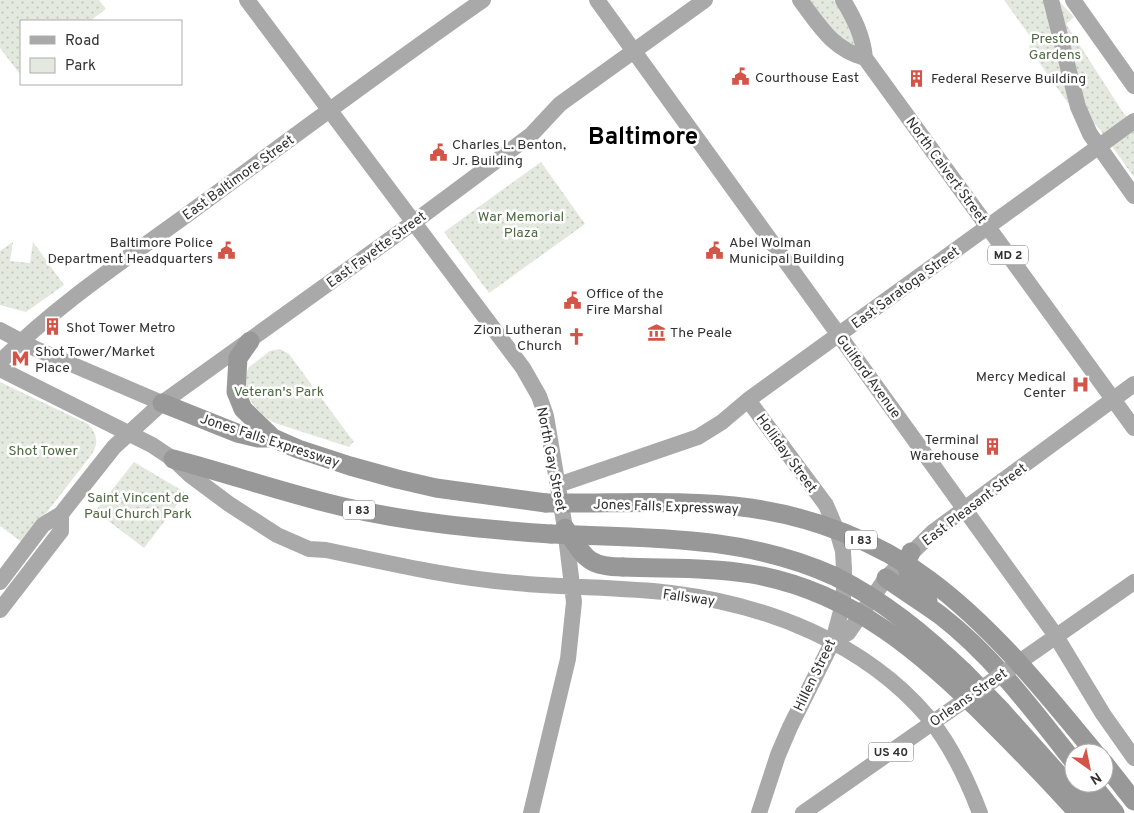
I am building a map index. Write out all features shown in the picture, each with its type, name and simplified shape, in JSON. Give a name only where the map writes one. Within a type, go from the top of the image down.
[{"type":"highway","points":[[250,341],[238,358],[236,392],[243,409],[273,438]]},
{"type":"highway","name":"Jones Falls Expressway","points":[[162,403],[237,433],[258,438],[273,438],[324,458],[436,488],[546,503],[699,504],[750,508],[830,527],[878,548],[927,578],[966,610],[1038,686],[1087,743]]},
{"type":"highway","name":"I 83","points":[[173,459],[302,496],[388,516],[470,528],[558,531],[724,544],[780,556],[808,565],[841,580],[888,608],[937,647],[1002,711],[1093,813]]},
{"type":"highway","points":[[558,531],[587,559],[605,567],[724,571],[750,574],[794,584],[861,615],[902,641],[944,676],[1032,763],[1078,813]]},
{"type":"highway","points":[[911,552],[907,563],[914,583],[940,615],[995,667],[1023,698],[1064,749]]},
{"type":"highway","points":[[886,578],[940,615]]},
{"type":"highway","points":[[1114,776],[1134,801]]},
{"type":"highway","points":[[1099,793],[1115,813]]},
{"type":"main road","name":"North Gay Street","points":[[247,0],[523,368],[540,396],[546,416],[558,485],[558,531],[573,587],[574,612],[568,659],[532,813]]},
{"type":"main road","name":"East Baltimore Street","points":[[0,362],[21,341],[92,284],[482,0]]},
{"type":"main road","name":"Guilford Avenue","points":[[597,0],[1068,654],[1103,714],[1134,758]]},
{"type":"main road","name":"East Fayette Street","points":[[0,582],[43,525],[62,514],[103,460],[129,432],[162,403],[414,222],[531,135],[560,104],[706,0]]},
{"type":"main road","points":[[800,0],[835,44],[846,52],[864,58]]},
{"type":"main road","name":"North Calvert Street","points":[[843,0],[859,30],[864,46],[864,58],[1134,428]]},
{"type":"main road","points":[[1051,0],[1078,107],[1090,134],[1134,196]]},
{"type":"main road","points":[[1074,0],[1134,86]]},
{"type":"main road","name":"East Saratoga Street","points":[[558,485],[698,437],[722,422],[748,400],[1134,121]]},
{"type":"main road","points":[[0,330],[74,366],[162,403]]},
{"type":"main road","name":"Fallsway","points":[[0,369],[129,432],[173,459],[190,475],[240,512],[277,535],[309,549],[326,550],[470,578],[670,593],[714,600],[771,615],[832,641],[883,675],[917,705],[928,718],[960,766],[980,813]]},
{"type":"main road","name":"East Pleasant Street","points":[[832,641],[848,633],[886,578],[933,532],[1134,384]]},
{"type":"main road","name":"Holliday Street","points":[[748,400],[826,506]]},
{"type":"main road","name":"Hillen Street","points":[[759,813],[778,755],[832,641],[841,611],[844,590],[843,551],[826,506]]},
{"type":"main road","name":"East Fayette Street","points":[[0,610],[61,531],[62,514]]},
{"type":"main road","name":"Orleans Street","points":[[803,813],[1134,582]]},
{"type":"green space","points":[[0,0],[99,0],[106,9],[91,20],[20,20],[19,73],[0,48]]},
{"type":"green space","points":[[809,0],[834,0],[851,23],[859,49],[851,46],[837,35]]},
{"type":"green space","name":"Preston Gardens","points":[[1004,0],[1058,0],[1074,17],[1066,24],[1124,114],[1134,123],[1134,177],[1098,127],[1068,103],[1029,48],[1032,39]]},
{"type":"green space","name":"War Memorial Plaza","points":[[541,162],[585,224],[489,293],[444,232]]},
{"type":"green space","points":[[13,242],[10,261],[30,263],[33,242],[64,285],[26,312],[0,305],[0,251]]},
{"type":"green space","name":"Veteran's Park","points":[[280,349],[289,354],[354,441],[349,447],[275,423],[261,413],[250,400],[245,384],[249,367],[270,351]]},
{"type":"green space","name":"Shot Tower","points":[[0,382],[88,424],[96,438],[96,446],[92,454],[23,543],[0,526]]},
{"type":"green space","name":"Saint Vincent de Paul Church Park","points":[[134,462],[186,493],[144,548],[98,513],[97,509]]},
{"type":"place","name":"Courthouse East","points":[[741,77]]},
{"type":"place","name":"Federal Reserve Building","points":[[917,78]]},
{"type":"place","name":"Charles L. Benton, Jr. Building","points":[[438,152]]},
{"type":"place","name":"Baltimore Police Department Headquarters","points":[[227,250]]},
{"type":"place","name":"Abel Wolman Municipal Building","points":[[715,250]]},
{"type":"place","name":"Office of the Fire Marshal","points":[[572,301]]},
{"type":"place","name":"Shot Tower Metro","points":[[52,327]]},
{"type":"place","name":"The Peale","points":[[656,332]]},
{"type":"place","name":"Zion Lutheran Church","points":[[576,337]]},
{"type":"place","name":"Shot Tower/Market Place","points":[[21,359]]},
{"type":"place","name":"Mercy Medical Center","points":[[1080,384]]},
{"type":"place","name":"Terminal Warehouse","points":[[993,447]]},
{"type":"district","name":"Baltimore","points":[[643,136]]}]
